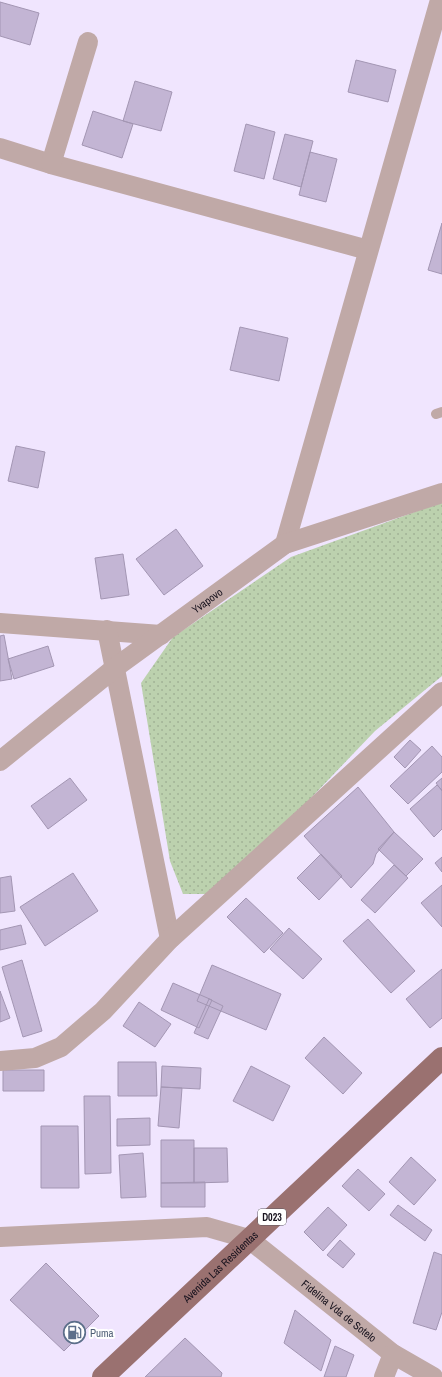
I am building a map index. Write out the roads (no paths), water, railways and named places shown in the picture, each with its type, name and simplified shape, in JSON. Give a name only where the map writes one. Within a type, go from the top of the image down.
[{"type":"main road","name":"Avenida Las Residentas","points":[[103,1377],[442,1058]]},
{"type":"street","points":[[285,544],[440,0]]},
{"type":"street","points":[[51,164],[88,42]]},
{"type":"street","points":[[0,148],[51,164],[368,250]]},
{"type":"street","name":"Yvapovo","points":[[0,761],[116,667],[285,544],[442,493]]},
{"type":"street","points":[[0,623],[161,635]]},
{"type":"street","points":[[108,630],[170,939]]},
{"type":"street","points":[[0,1061],[35,1058],[62,1047],[103,1011],[170,939],[438,703]]},
{"type":"street","points":[[0,1237],[207,1227],[249,1239]]},
{"type":"street","name":"Fidelina Vda de Sotelo","points":[[249,1239],[393,1354],[433,1377]]},
{"type":"street","points":[[384,1377],[393,1354]]},
{"type":"place","name":"Puma","points":[[74,1333]]}]
